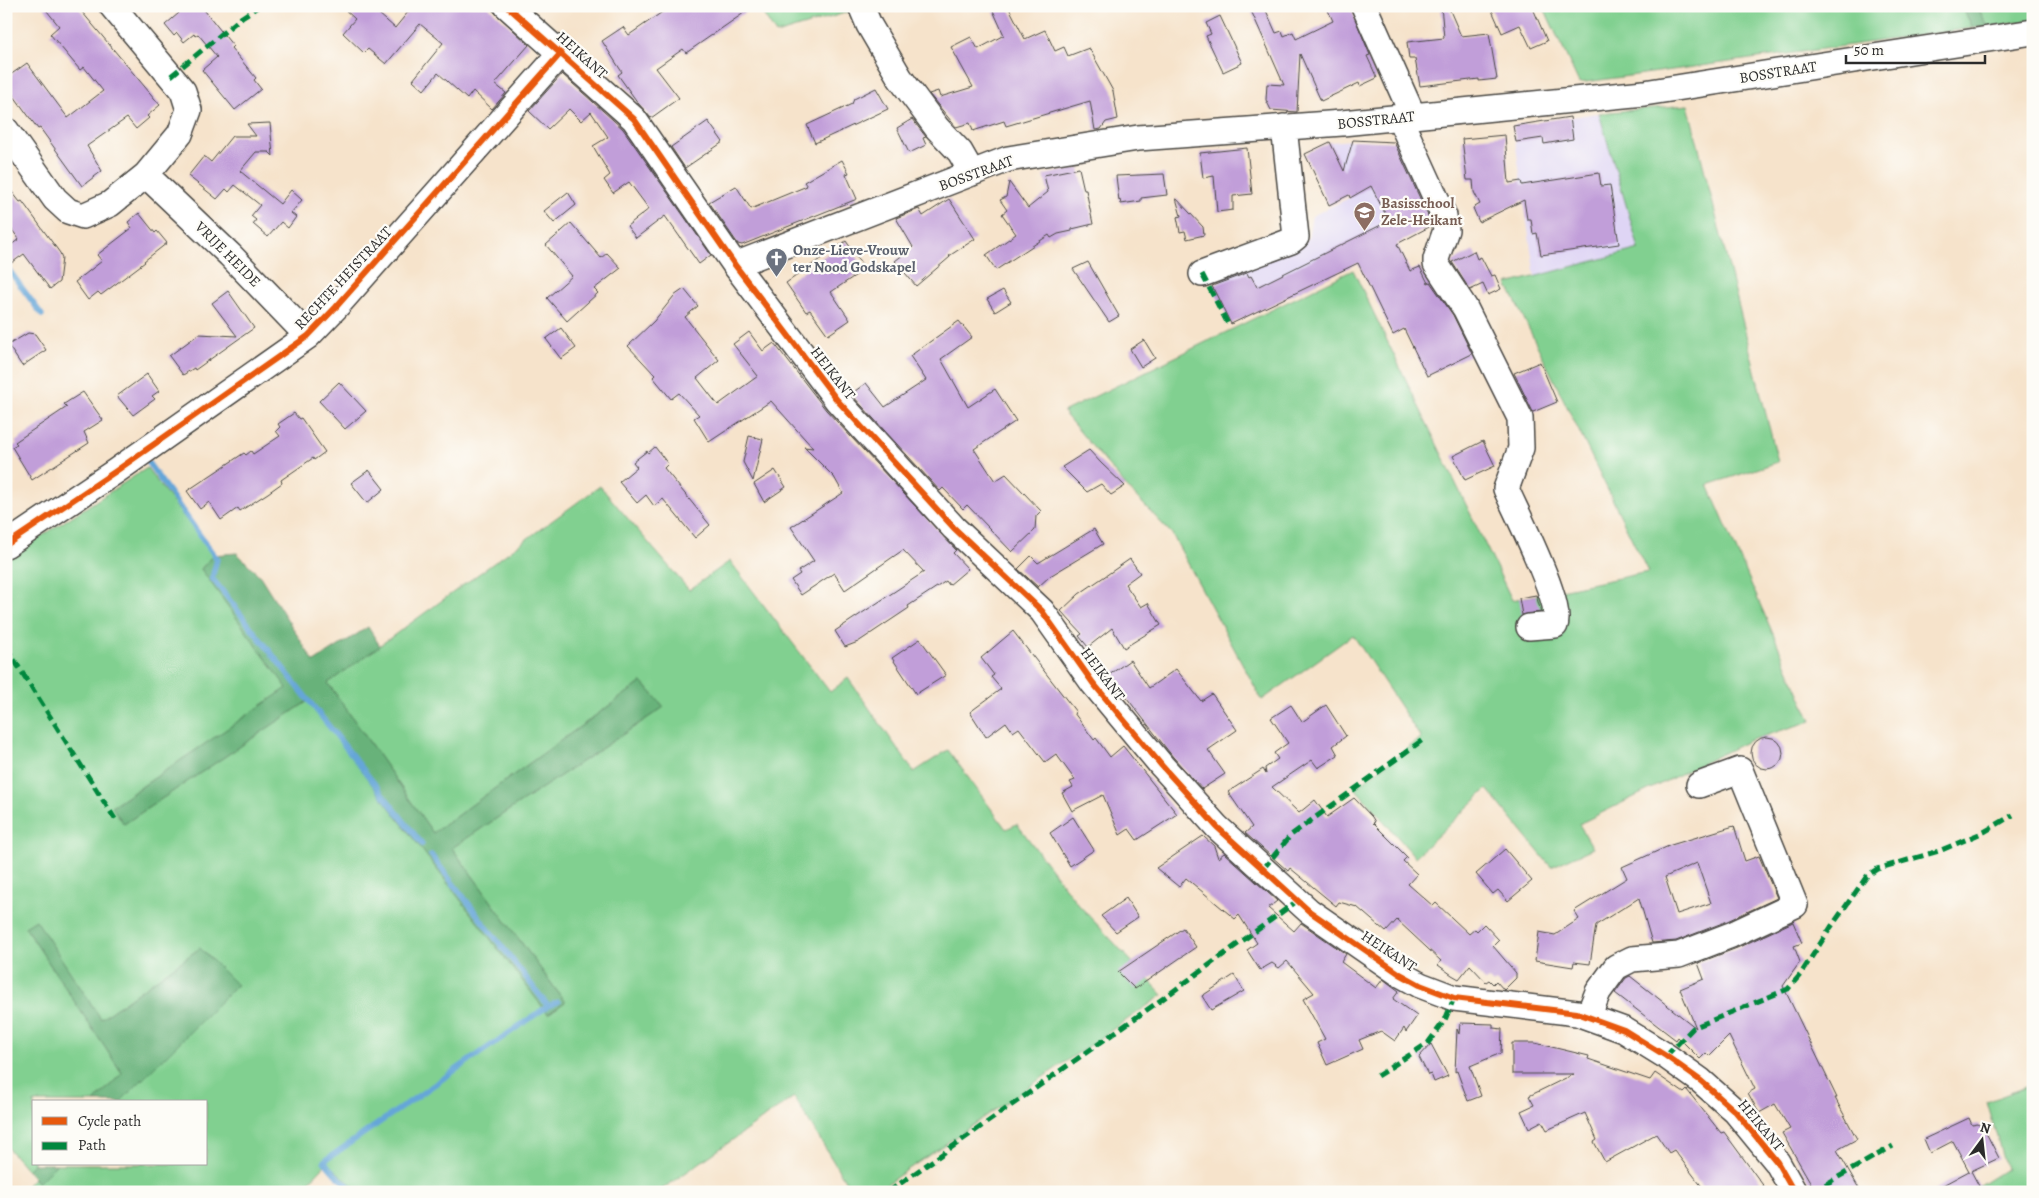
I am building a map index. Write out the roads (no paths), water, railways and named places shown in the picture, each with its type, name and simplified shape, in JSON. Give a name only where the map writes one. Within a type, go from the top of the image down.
[{"type":"street","points":[[6,130],[55,199],[68,211],[83,216],[110,204],[146,175],[180,134],[189,110],[183,91],[112,6]]},
{"type":"street","name":"HEIKANT","points":[[507,6],[634,119],[735,264],[837,400],[954,528],[1042,611],[1093,683],[1162,766],[1217,827],[1309,911],[1400,974],[1428,989],[1454,998],[1588,1017],[1624,1030],[1666,1056],[1701,1081],[1736,1112],[1777,1162],[1794,1192]]},
{"type":"street","points":[[861,6],[869,25],[900,78],[937,128],[960,152],[972,173]]},
{"type":"street","points":[[1364,6],[1444,216],[1446,230],[1436,264],[1465,308],[1520,418],[1521,448],[1506,489],[1552,591],[1558,620],[1555,625],[1529,627]]},
{"type":"street","name":"BOSSTRAAT","points":[[735,264],[1008,159],[1138,138],[1406,117],[1644,93],[2033,32]]},
{"type":"street","name":"RECHTE HEISTRAAT","points":[[6,545],[116,471],[308,336],[336,308],[561,53]]},
{"type":"street","points":[[1202,274],[1291,241],[1296,237],[1284,127]]},
{"type":"street","name":"VRIJE HEIDE","points":[[146,175],[230,255],[308,336]]},
{"type":"street","points":[[1588,1017],[1598,992],[1616,967],[1632,960],[1679,955],[1732,935],[1795,905],[1740,770],[1699,785]]},
{"type":"waterway","points":[[6,266],[42,315]]},
{"type":"waterway","points":[[147,461],[217,559],[212,578],[422,844]]},
{"type":"waterway","points":[[356,1192],[335,1174],[324,1161],[548,1006],[431,855]]},
{"type":"waterway","points":[[548,1006],[558,1002]]},
{"type":"place","name":"Basisschool Zele-Heikant","points":[[1365,231]]},
{"type":"place","name":"Onze-Lieve-Vrouw ter Nood Godskapel","points":[[777,278]]}]
